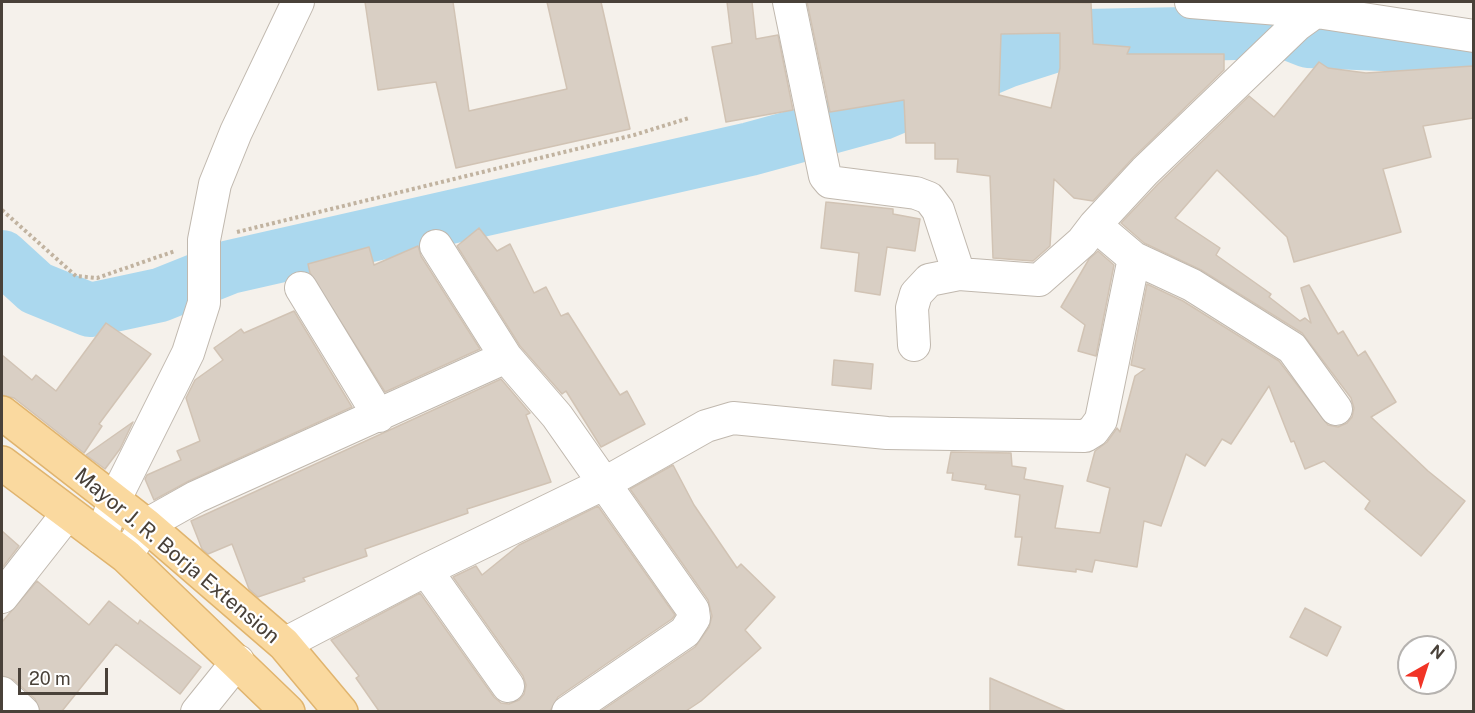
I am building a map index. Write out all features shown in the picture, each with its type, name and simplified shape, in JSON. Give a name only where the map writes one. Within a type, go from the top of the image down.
[{"type":"main road","name":"Mayor J. R. Borja Extension","points":[[2,412],[146,525],[284,644],[341,711]]},
{"type":"main road","name":"Mayor J. R. Borja Extension","points":[[2,463],[113,547],[238,661],[288,711]]},
{"type":"street","points":[[113,547],[114,501],[188,353],[204,303],[205,252],[216,184],[236,132],[298,2]]},
{"type":"street","points":[[789,2],[825,176],[830,182],[916,194],[928,198],[938,210],[958,274]]},
{"type":"street","points":[[1191,2],[1306,20],[1473,36]]},
{"type":"street","points":[[914,345],[912,308],[916,294],[928,280],[958,274],[1039,280],[1082,242],[1145,171],[1306,20]]},
{"type":"street","points":[[1095,225],[1134,258],[1192,285],[1292,348],[1336,409]]},
{"type":"street","points":[[436,246],[506,357],[557,416],[693,610],[694,618],[685,632],[568,711]]},
{"type":"street","points":[[284,644],[426,570],[605,483],[706,426],[733,418],[887,433],[1085,436],[1101,420],[1134,258]]},
{"type":"street","points":[[301,288],[379,416]]},
{"type":"street","points":[[113,547],[146,525],[196,497],[506,357]]},
{"type":"street","points":[[2,597],[68,513]]},
{"type":"street","points":[[426,570],[508,686]]},
{"type":"street","points":[[197,711],[238,661]]},
{"type":"street","points":[[2,693],[23,711]]},
{"type":"path","points":[[2,210],[76,276],[97,278],[205,252],[689,118]]},
{"type":"building","points":[[365,2],[453,2],[469,111],[567,89],[547,2],[601,2],[630,129],[456,168],[436,82],[378,90]]},
{"type":"building","points":[[727,2],[752,2],[756,39],[778,35],[793,110],[726,122],[712,47],[732,43]]},
{"type":"building","points":[[807,2],[1091,3],[1093,44],[1130,47],[1127,54],[1224,54],[1224,70],[1133,158],[1093,201],[1074,198],[1054,179],[1050,246],[1033,261],[993,258],[990,176],[957,172],[958,159],[935,159],[935,143],[906,143],[904,100],[830,112]],"holes":[[[1060,33],[1060,68],[1051,108],[999,95],[1001,34]]]},
{"type":"building","points":[[1319,62],[1328,68],[1366,73],[1473,66],[1473,118],[1423,126],[1431,157],[1383,169],[1401,232],[1294,262],[1287,237],[1217,170],[1175,218],[1220,248],[1216,255],[1271,294],[1269,297],[1300,321],[1305,318],[1311,323],[1301,288],[1309,285],[1338,334],[1343,331],[1358,356],[1365,351],[1396,402],[1371,417],[1428,471],[1465,501],[1421,556],[1365,509],[1370,501],[1324,461],[1305,469],[1294,441],[1291,442],[1269,386],[1231,444],[1222,439],[1205,466],[1186,454],[1161,526],[1144,521],[1137,567],[1095,560],[1092,572],[1018,565],[1022,537],[1015,537],[1020,495],[985,489],[986,485],[952,480],[953,473],[947,473],[951,452],[1011,453],[1012,466],[1026,468],[1024,479],[1063,486],[1055,528],[1100,533],[1110,488],[1087,481],[1095,451],[1107,442],[1117,428],[1120,432],[1135,376],[1145,369],[1131,365],[1147,284],[1183,301],[1279,361],[1328,425],[1338,427],[1347,423],[1352,417],[1354,408],[1351,398],[1302,333],[1201,270],[1144,243],[1121,223],[1249,96],[1274,117]]},
{"type":"building","points":[[826,202],[893,209],[893,214],[920,219],[915,251],[887,247],[880,295],[855,291],[859,253],[821,248]]},
{"type":"building","points":[[479,228],[497,251],[510,244],[534,293],[546,287],[561,316],[568,313],[620,395],[627,391],[645,424],[601,447],[566,391],[562,394],[520,346],[457,246]]},
{"type":"building","points":[[418,246],[421,256],[480,349],[385,392],[310,273],[308,264],[369,247],[374,265]]},
{"type":"building","points":[[1098,251],[1114,265],[1096,356],[1078,351],[1085,325],[1061,307],[1089,259]]},
{"type":"building","points":[[294,311],[352,407],[189,481],[154,500],[145,479],[147,475],[181,460],[177,451],[200,441],[186,398],[195,380],[223,360],[214,348],[241,329],[244,333]]},
{"type":"building","points":[[106,323],[151,354],[99,424],[102,426],[84,453],[14,398],[2,395],[2,355],[32,380],[36,375],[56,391]]},
{"type":"building","points":[[834,360],[873,364],[871,389],[832,385]]},
{"type":"building","points":[[501,379],[530,413],[526,415],[551,482],[467,509],[468,513],[365,549],[367,556],[303,578],[305,581],[258,597],[249,589],[232,544],[208,554],[202,549],[191,521]]},
{"type":"building","points":[[133,422],[120,449],[105,469],[86,455]]},
{"type":"building","points":[[673,465],[694,505],[737,568],[741,564],[775,597],[745,630],[761,648],[701,701],[686,711],[601,711],[695,647],[709,627],[712,616],[708,600],[630,489]]},
{"type":"building","points":[[598,506],[675,615],[672,619],[558,697],[550,711],[379,711],[356,678],[359,676],[331,640],[420,593],[494,697],[501,703],[509,704],[519,700],[524,694],[526,685],[523,676],[453,577],[476,566],[482,575],[519,545]]},
{"type":"building","points":[[2,531],[19,546],[2,568]]},
{"type":"building","points":[[37,581],[89,625],[109,601],[138,624],[140,620],[201,667],[180,694],[116,644],[62,711],[40,711],[35,699],[14,680],[2,676],[2,622]]},
{"type":"building","points":[[1305,608],[1341,627],[1327,656],[1290,637]]},
{"type":"building","points":[[990,678],[1066,711],[990,711]]},
{"type":"waterway","points":[[2,257],[36,288],[90,310],[160,295],[230,267],[750,149],[882,113],[1006,61],[1084,36],[1236,33],[1270,26],[1308,41],[1432,46],[1474,64]]}]
